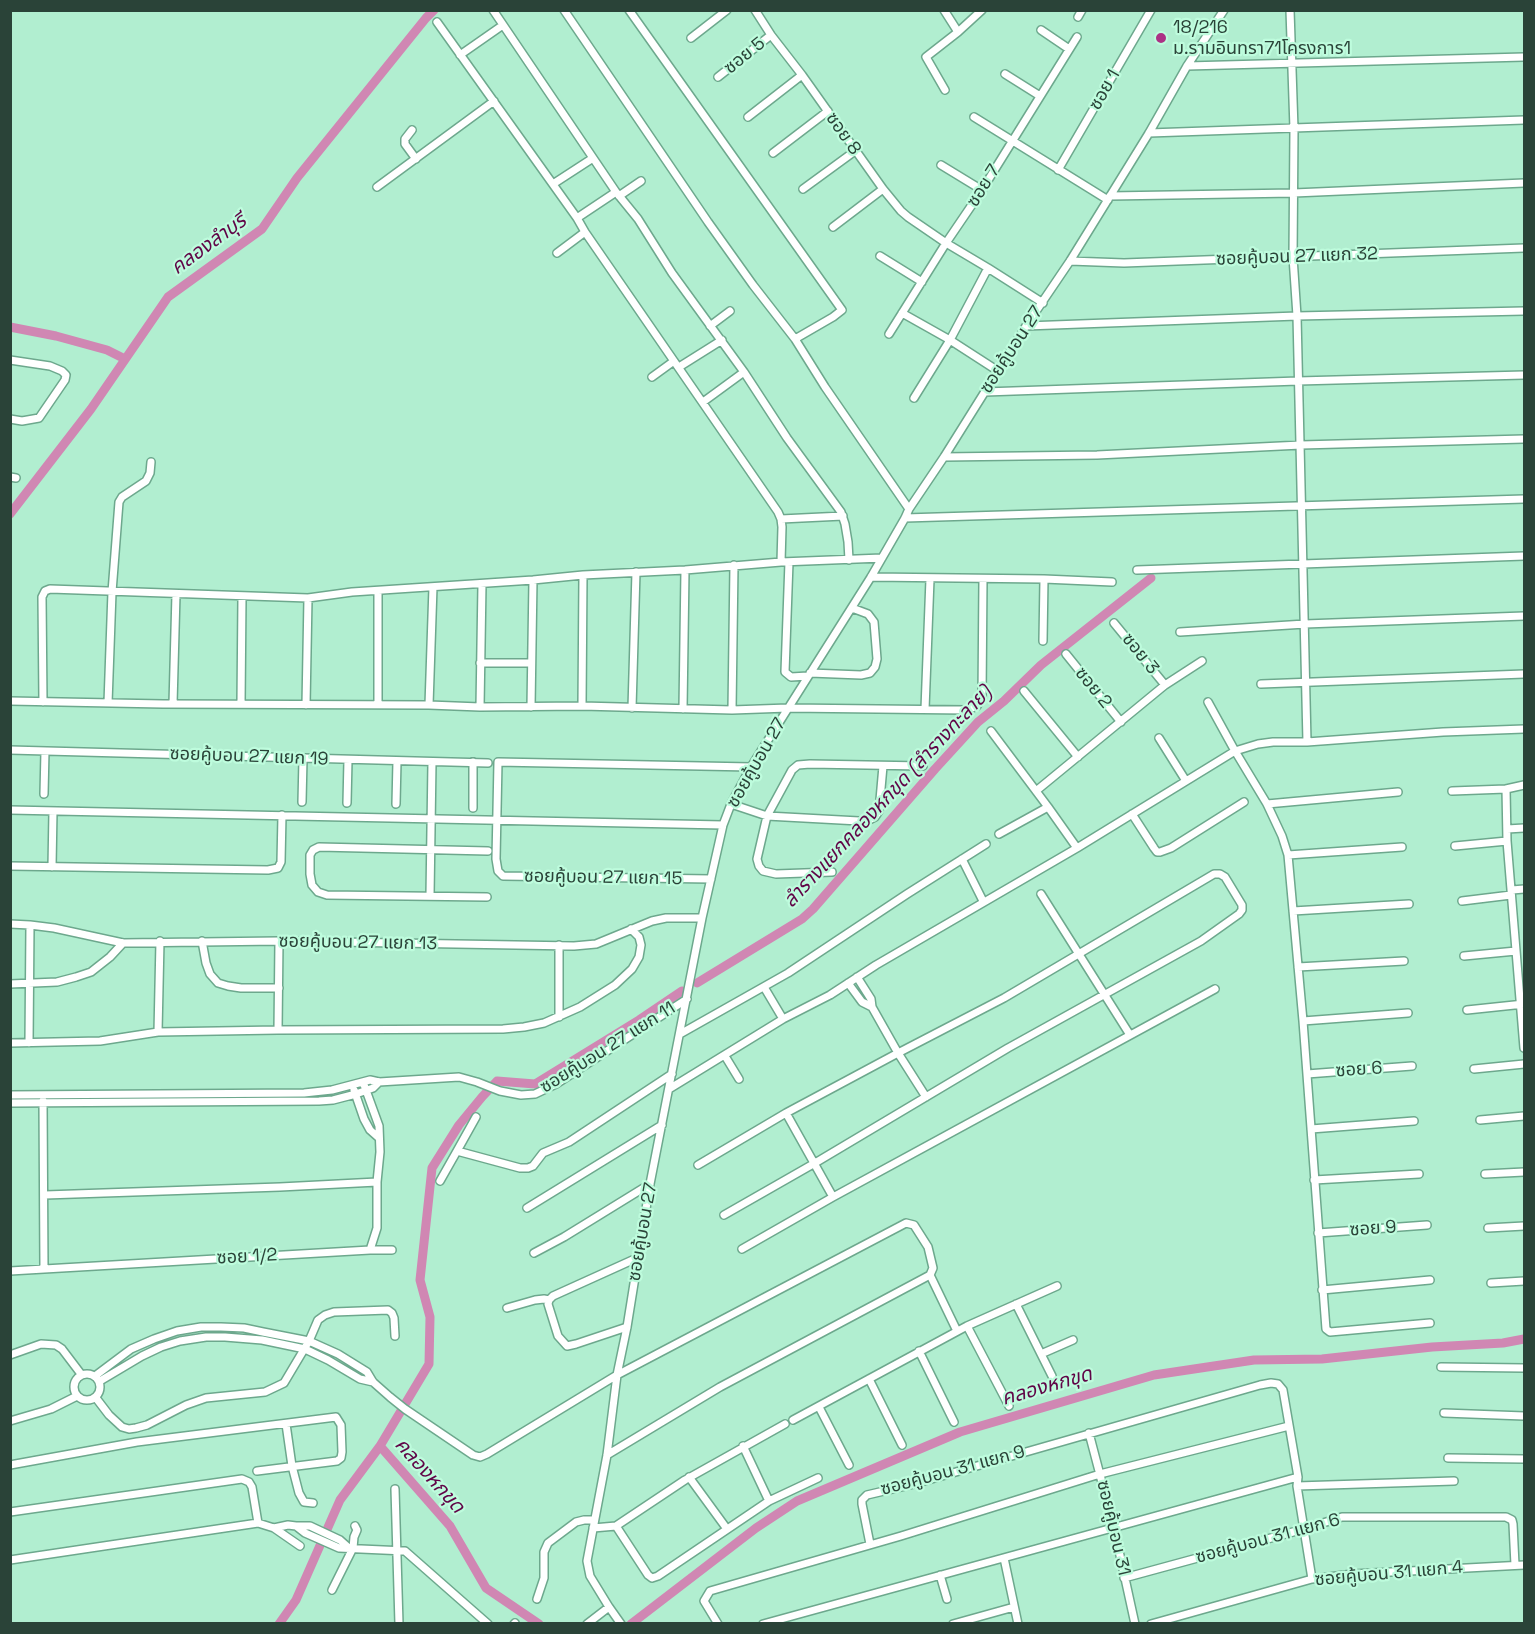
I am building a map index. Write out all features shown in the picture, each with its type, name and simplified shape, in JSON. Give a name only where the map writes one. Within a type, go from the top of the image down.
[{"type":"street","points":[[493,10],[617,194],[638,219],[672,273],[722,340],[787,438],[843,516],[849,560]]},
{"type":"street","points":[[564,10],[708,222],[795,339],[825,387],[909,509]]},
{"type":"street","points":[[628,10],[842,310],[795,339]]},
{"type":"street","points":[[691,38],[727,10]]},
{"type":"street","name":"ซอย 8","points":[[755,10],[883,189],[908,217],[1043,303]]},
{"type":"street","points":[[944,10],[958,32]]},
{"type":"street","points":[[945,90],[926,57],[982,10]]},
{"type":"street","name":"ซอย 1","points":[[1059,170],[1151,10]]},
{"type":"street","name":"ซอยคู้บอน 27","points":[[620,1622],[590,1576],[587,1561],[607,1455],[617,1375],[650,1184],[702,918],[723,825],[731,804],[751,767],[871,577],[909,509],[1070,261],[1224,10]]},
{"type":"street","points":[[1290,10],[1294,129],[1293,257],[1301,445],[1308,742]]},
{"type":"street","points":[[437,22],[577,218],[778,512],[781,519],[785,562],[785,672],[791,677],[870,673],[877,659],[873,618],[852,608]]},
{"type":"street","points":[[460,55],[503,26]]},
{"type":"street","points":[[1041,30],[1069,49]]},
{"type":"street","name":"ซอย 5","points":[[718,77],[771,35]]},
{"type":"street","name":"ซอย 7","points":[[888,334],[982,190],[1077,36]]},
{"type":"street","points":[[1188,66],[1524,57]]},
{"type":"street","points":[[1005,74],[1040,96]]},
{"type":"street","points":[[748,117],[802,75]]},
{"type":"street","points":[[377,187],[494,101]]},
{"type":"street","points":[[774,153],[828,111]]},
{"type":"street","points":[[974,117],[1109,198],[1524,183]]},
{"type":"street","points":[[1149,133],[1524,120]]},
{"type":"street","points":[[412,130],[405,139],[405,144],[416,159]]},
{"type":"street","points":[[803,189],[855,151]]},
{"type":"street","points":[[553,184],[593,158]]},
{"type":"street","points":[[941,165],[982,190]]},
{"type":"street","points":[[577,218],[641,181]]},
{"type":"street","points":[[833,227],[883,189]]},
{"type":"street","points":[[557,253],[585,232]]},
{"type":"street","name":"ซอยคู้บอน 27 แยก 32","points":[[1070,261],[1124,263],[1524,248]]},
{"type":"street","points":[[880,256],[922,282]]},
{"type":"street","points":[[914,398],[950,340],[988,268]]},
{"type":"street","points":[[710,326],[730,311]]},
{"type":"street","points":[[1026,326],[1297,316],[1524,311]]},
{"type":"street","points":[[902,313],[998,371]]},
{"type":"street","points":[[652,377],[722,340]]},
{"type":"street","points":[[10,360],[50,366],[66,375],[65,380],[39,418],[10,419]]},
{"type":"street","points":[[703,402],[744,372]]},
{"type":"street","points":[[985,392],[1524,375]]},
{"type":"street","points":[[944,457],[1097,455],[1301,445],[1524,439]]},
{"type":"street","points":[[108,703],[118,502],[122,496],[146,481],[150,473],[151,462]]},
{"type":"street","points":[[906,518],[1524,499]]},
{"type":"street","points":[[781,519],[843,516]]},
{"type":"street","points":[[1137,570],[1524,556]]},
{"type":"street","points":[[43,702],[42,597],[45,591],[50,589],[308,598],[342,593],[584,575],[882,558]]},
{"type":"street","points":[[732,710],[734,565]]},
{"type":"street","points":[[683,709],[685,570]]},
{"type":"street","points":[[632,708],[636,572]]},
{"type":"street","points":[[582,706],[584,575]]},
{"type":"street","points":[[871,577],[1112,582]]},
{"type":"street","points":[[925,709],[930,579]]},
{"type":"street","points":[[10,701],[480,707],[582,706],[732,710],[789,708],[967,710],[977,706],[982,697],[983,579]]},
{"type":"street","points":[[1043,642],[1044,579]]},
{"type":"street","points":[[531,706],[533,580]]},
{"type":"street","points":[[480,707],[482,584]]},
{"type":"street","points":[[429,705],[433,587]]},
{"type":"street","points":[[378,591],[378,705]]},
{"type":"street","points":[[173,704],[176,594]]},
{"type":"street","points":[[242,597],[242,704]]},
{"type":"street","points":[[306,705],[308,598]]},
{"type":"street","points":[[1180,632],[1305,624],[1524,615]]},
{"type":"street","name":"ซอย 3","points":[[1114,623],[1165,685]]},
{"type":"street","name":"ซอย 2","points":[[1066,654],[1121,722]]},
{"type":"street","points":[[1036,791],[1165,685],[1202,661]]},
{"type":"street","points":[[480,663],[531,663]]},
{"type":"street","points":[[1260,684],[1524,674]]},
{"type":"street","points":[[1023,691],[1078,757]]},
{"type":"street","points":[[1208,702],[1267,804],[1288,855],[1326,1329],[1330,1332],[1430,1323]]},
{"type":"street","points":[[669,1089],[783,1019],[830,995],[1077,848],[1235,751],[1258,744],[1524,729]]},
{"type":"street","points":[[991,731],[1077,848]]},
{"type":"street","points":[[1159,738],[1186,781]]},
{"type":"street","name":"ซอยคู้บอน 27 แยก 19","points":[[10,750],[488,763]]},
{"type":"street","points":[[44,794],[45,751]]},
{"type":"street","points":[[302,802],[303,759]]},
{"type":"street","points":[[347,803],[348,760]]},
{"type":"street","points":[[396,804],[397,761]]},
{"type":"street","points":[[430,896],[432,762]]},
{"type":"street","points":[[472,808],[473,762]]},
{"type":"street","name":"ซอยคู้บอน 27 แยก 15","points":[[711,879],[503,876],[496,867],[498,762],[751,767]]},
{"type":"street","points":[[832,872],[776,873],[763,871],[759,866],[758,860],[767,816],[792,770],[798,765],[810,764],[923,766]]},
{"type":"street","points":[[731,804],[767,816],[859,820],[875,817],[879,811],[882,766]]},
{"type":"street","points":[[1452,791],[1506,789],[1524,785]]},
{"type":"street","points":[[1506,789],[1507,841],[1523,1004],[1524,1048]]},
{"type":"street","points":[[1267,804],[1398,792]]},
{"type":"street","points":[[1132,814],[1154,848],[1160,852],[1171,848],[1244,802]]},
{"type":"street","points":[[999,834],[1048,807]]},
{"type":"street","points":[[10,810],[723,825]]},
{"type":"street","points":[[52,867],[53,811]]},
{"type":"street","points":[[10,866],[268,870],[278,867],[281,862],[282,815]]},
{"type":"street","points":[[1507,829],[1524,828]]},
{"type":"street","points":[[1455,846],[1507,841]]},
{"type":"street","points":[[680,1034],[788,973],[986,844]]},
{"type":"street","points":[[487,897],[327,895],[318,892],[312,885],[310,855],[319,847],[488,851]]},
{"type":"street","points":[[1288,855],[1402,847]]},
{"type":"street","points":[[962,860],[983,902]]},
{"type":"street","points":[[698,1165],[786,1113],[1004,998],[1214,874],[1225,877],[1242,905],[1241,912],[1201,941],[1008,1048],[724,1215]]},
{"type":"street","points":[[1462,901],[1524,889]]},
{"type":"street","points":[[1041,894],[1130,1035]]},
{"type":"street","points":[[1293,911],[1409,904]]},
{"type":"street","name":"ซอยคู้บอน 27 แยก 13","points":[[10,924],[30,925],[123,943],[202,941],[559,945],[596,944],[652,921],[666,918],[702,918]]},
{"type":"street","points":[[29,1043],[30,925]]},
{"type":"street","points":[[10,1044],[100,1041],[158,1032],[525,1027],[559,1017],[615,985],[632,969],[639,957],[641,945],[632,929]]},
{"type":"street","points":[[158,1032],[160,941]]},
{"type":"street","points":[[202,941],[210,974],[218,983],[241,988],[279,988]]},
{"type":"street","points":[[278,1030],[279,942]]},
{"type":"street","points":[[10,984],[57,982],[91,972],[123,943]]},
{"type":"street","points":[[559,945],[559,1017]]},
{"type":"street","points":[[1464,956],[1524,947]]},
{"type":"street","points":[[1298,967],[1404,961]]},
{"type":"street","points":[[857,977],[871,999],[872,1007],[898,1053],[926,1097]]},
{"type":"street","points":[[848,983],[862,1002],[872,1007]]},
{"type":"street","points":[[764,987],[783,1019]]},
{"type":"street","points":[[742,1249],[1215,989]]},
{"type":"street","name":"ซอยคู้บอน 27 แยก 11","points":[[43,1099],[304,1093],[370,1080],[383,1082],[459,1077],[500,1091],[521,1095],[535,1094],[687,999]]},
{"type":"street","points":[[1467,1010],[1523,1004]]},
{"type":"street","points":[[1303,1021],[1408,1013]]},
{"type":"street","points":[[725,1056],[739,1078]]},
{"type":"street","points":[[1474,1069],[1524,1064]]},
{"type":"street","name":"ซอย 6","points":[[1306,1074],[1412,1066]]},
{"type":"street","points":[[457,1151],[520,1168],[528,1168],[533,1166],[543,1153],[569,1142],[672,1074]]},
{"type":"street","points":[[363,1082],[379,1126],[377,1228],[370,1250]]},
{"type":"street","points":[[10,1095],[43,1099],[312,1101],[333,1100],[356,1094],[383,1082]]},
{"type":"street","points":[[353,1084],[364,1119],[370,1130],[379,1138]]},
{"type":"street","points":[[10,1103],[43,1099]]},
{"type":"street","points":[[43,1099],[44,1269]]},
{"type":"street","points":[[786,1113],[833,1197]]},
{"type":"street","points":[[1480,1120],[1524,1116]]},
{"type":"street","points":[[440,1181],[476,1117]]},
{"type":"street","points":[[1311,1129],[1414,1121]]},
{"type":"street","points":[[527,1208],[662,1125]]},
{"type":"street","points":[[1485,1174],[1524,1172]]},
{"type":"street","points":[[1314,1180],[1419,1174]]},
{"type":"street","points":[[45,1196],[377,1182]]},
{"type":"street","points":[[534,1253],[650,1184]]},
{"type":"street","points":[[97,1378],[131,1349],[171,1333],[201,1327],[237,1327],[309,1341],[338,1354],[367,1372],[373,1382],[390,1398],[473,1455],[480,1456],[488,1454],[617,1375],[906,1223],[914,1225],[928,1247],[933,1268],[930,1275],[720,1386],[607,1455]]},
{"type":"street","name":"ซอย 9","points":[[1318,1233],[1427,1225]]},
{"type":"street","points":[[1488,1228],[1524,1226]]},
{"type":"street","name":"ซอย 1/2","points":[[10,1271],[392,1250]]},
{"type":"street","points":[[507,1308],[535,1300],[549,1300],[638,1258]]},
{"type":"street","points":[[930,1275],[957,1331]]},
{"type":"street","points":[[1322,1290],[1430,1280]]},
{"type":"street","points":[[1491,1283],[1524,1281]]},
{"type":"street","points":[[793,1420],[957,1331],[1057,1286]]},
{"type":"street","points":[[549,1300],[549,1309],[558,1336],[567,1346],[627,1327]]},
{"type":"street","points":[[1016,1304],[1052,1376]]},
{"type":"street","points":[[96,1398],[122,1427],[136,1428],[206,1398],[265,1392],[284,1383],[305,1349],[318,1320],[325,1315],[334,1312],[388,1310],[394,1318],[395,1336]]},
{"type":"street","points":[[967,1326],[1009,1406]]},
{"type":"street","points":[[236,1337],[237,1327]]},
{"type":"street","points":[[171,1333],[174,1343]]},
{"type":"street","points":[[97,1378],[160,1347],[206,1337],[236,1337],[305,1349],[360,1379],[373,1382]]},
{"type":"street","points":[[1041,1354],[1073,1340]]},
{"type":"street","points":[[10,1355],[41,1344],[56,1345],[62,1349],[81,1374]]},
{"type":"street","points":[[919,1351],[954,1422]]},
{"type":"street","points":[[1441,1367],[1524,1368]]},
{"type":"street","points":[[88,1373],[97,1378],[101,1387],[96,1398],[86,1401],[77,1396],[74,1384],[76,1378],[81,1374],[88,1373]]},
{"type":"street","points":[[869,1379],[902,1445]]},
{"type":"street","name":"ซอยคู้บอน 31 แยก 9","points":[[870,1544],[862,1504],[862,1500],[867,1495],[914,1484],[1271,1383],[1278,1384],[1283,1390],[1289,1426]]},
{"type":"street","points":[[10,1420],[51,1409],[77,1396]]},
{"type":"street","points":[[819,1407],[849,1465]]},
{"type":"street","points":[[1444,1413],[1524,1416]]},
{"type":"street","points":[[10,1465],[137,1442],[336,1417],[341,1425],[342,1452],[338,1461],[257,1471]]},
{"type":"street","points":[[286,1424],[292,1466],[299,1493],[304,1502],[313,1503]]},
{"type":"street","points":[[537,1599],[544,1578],[544,1552],[548,1543],[576,1522],[584,1520],[594,1524],[616,1526],[689,1477],[785,1424]]},
{"type":"street","points":[[718,1623],[704,1601],[710,1592],[1100,1474],[1289,1426],[1312,1579]]},
{"type":"street","name":"ซอยคู้บอน 31","points":[[1089,1433],[1114,1528],[1135,1623]]},
{"type":"street","points":[[743,1446],[769,1501]]},
{"type":"street","points":[[1448,1458],[1524,1459]]},
{"type":"street","points":[[689,1477],[727,1529]]},
{"type":"street","points":[[764,1623],[1298,1477]]},
{"type":"street","points":[[616,1526],[652,1578],[769,1501],[818,1478]]},
{"type":"street","points":[[10,1512],[242,1479],[249,1482],[252,1487],[258,1523]]},
{"type":"street","points":[[1298,1486],[1454,1480]]},
{"type":"street","points":[[395,1489],[399,1623]]},
{"type":"street","name":"ซอยคู้บอน 31 แยก 6","points":[[1124,1578],[1342,1517],[1506,1517],[1512,1520],[1513,1524],[1515,1565]]},
{"type":"street","points":[[10,1560],[258,1523],[274,1528],[300,1546]]},
{"type":"street","points":[[274,1528],[296,1526],[351,1548],[405,1551],[488,1623]]},
{"type":"street","points":[[332,1590],[351,1548],[357,1530],[355,1526]]},
{"type":"street","points":[[1004,1558],[1018,1623]]},
{"type":"street","name":"ซอยคู้บอน 31 แยก 4","points":[[1151,1623],[1312,1579],[1353,1574],[1524,1565]]},
{"type":"street","points":[[940,1575],[947,1599]]},
{"type":"street","points":[[953,1623],[1014,1606]]},
{"type":"street","points":[[587,1623],[609,1607]]},
{"type":"waterway","name":"คลองลำบุรี","points":[[10,514],[91,409],[168,297],[262,229],[297,178],[434,10]]},
{"type":"waterway","points":[[10,327],[56,336],[107,350],[125,359]]},
{"type":"waterway","name":"ลำรางแยกคลองหกขุด (ลำรางทะลาย)","points":[[697,983],[802,919],[978,722],[1004,701],[1041,665],[1151,578]]},
{"type":"waterway","name":"ลำรางแยกคลองหกขุด (ลำรางทะลาย)","points":[[380,1446],[429,1364],[430,1317],[420,1280],[432,1168],[459,1125],[497,1081],[535,1084],[682,991]]},
{"type":"waterway","name":"คลองหกขุด","points":[[631,1624],[756,1528],[797,1501],[960,1432],[1154,1375],[1254,1360],[1322,1359],[1432,1347],[1503,1343],[1524,1339]]},
{"type":"waterway","name":"คลองหกขุด","points":[[279,1624],[296,1600],[340,1500],[380,1446],[450,1526],[486,1588],[539,1624]]},
{"type":"place","name":"18/216 ม.รามอินทรา71โครงการ1","points":[[1161,38]]}]
